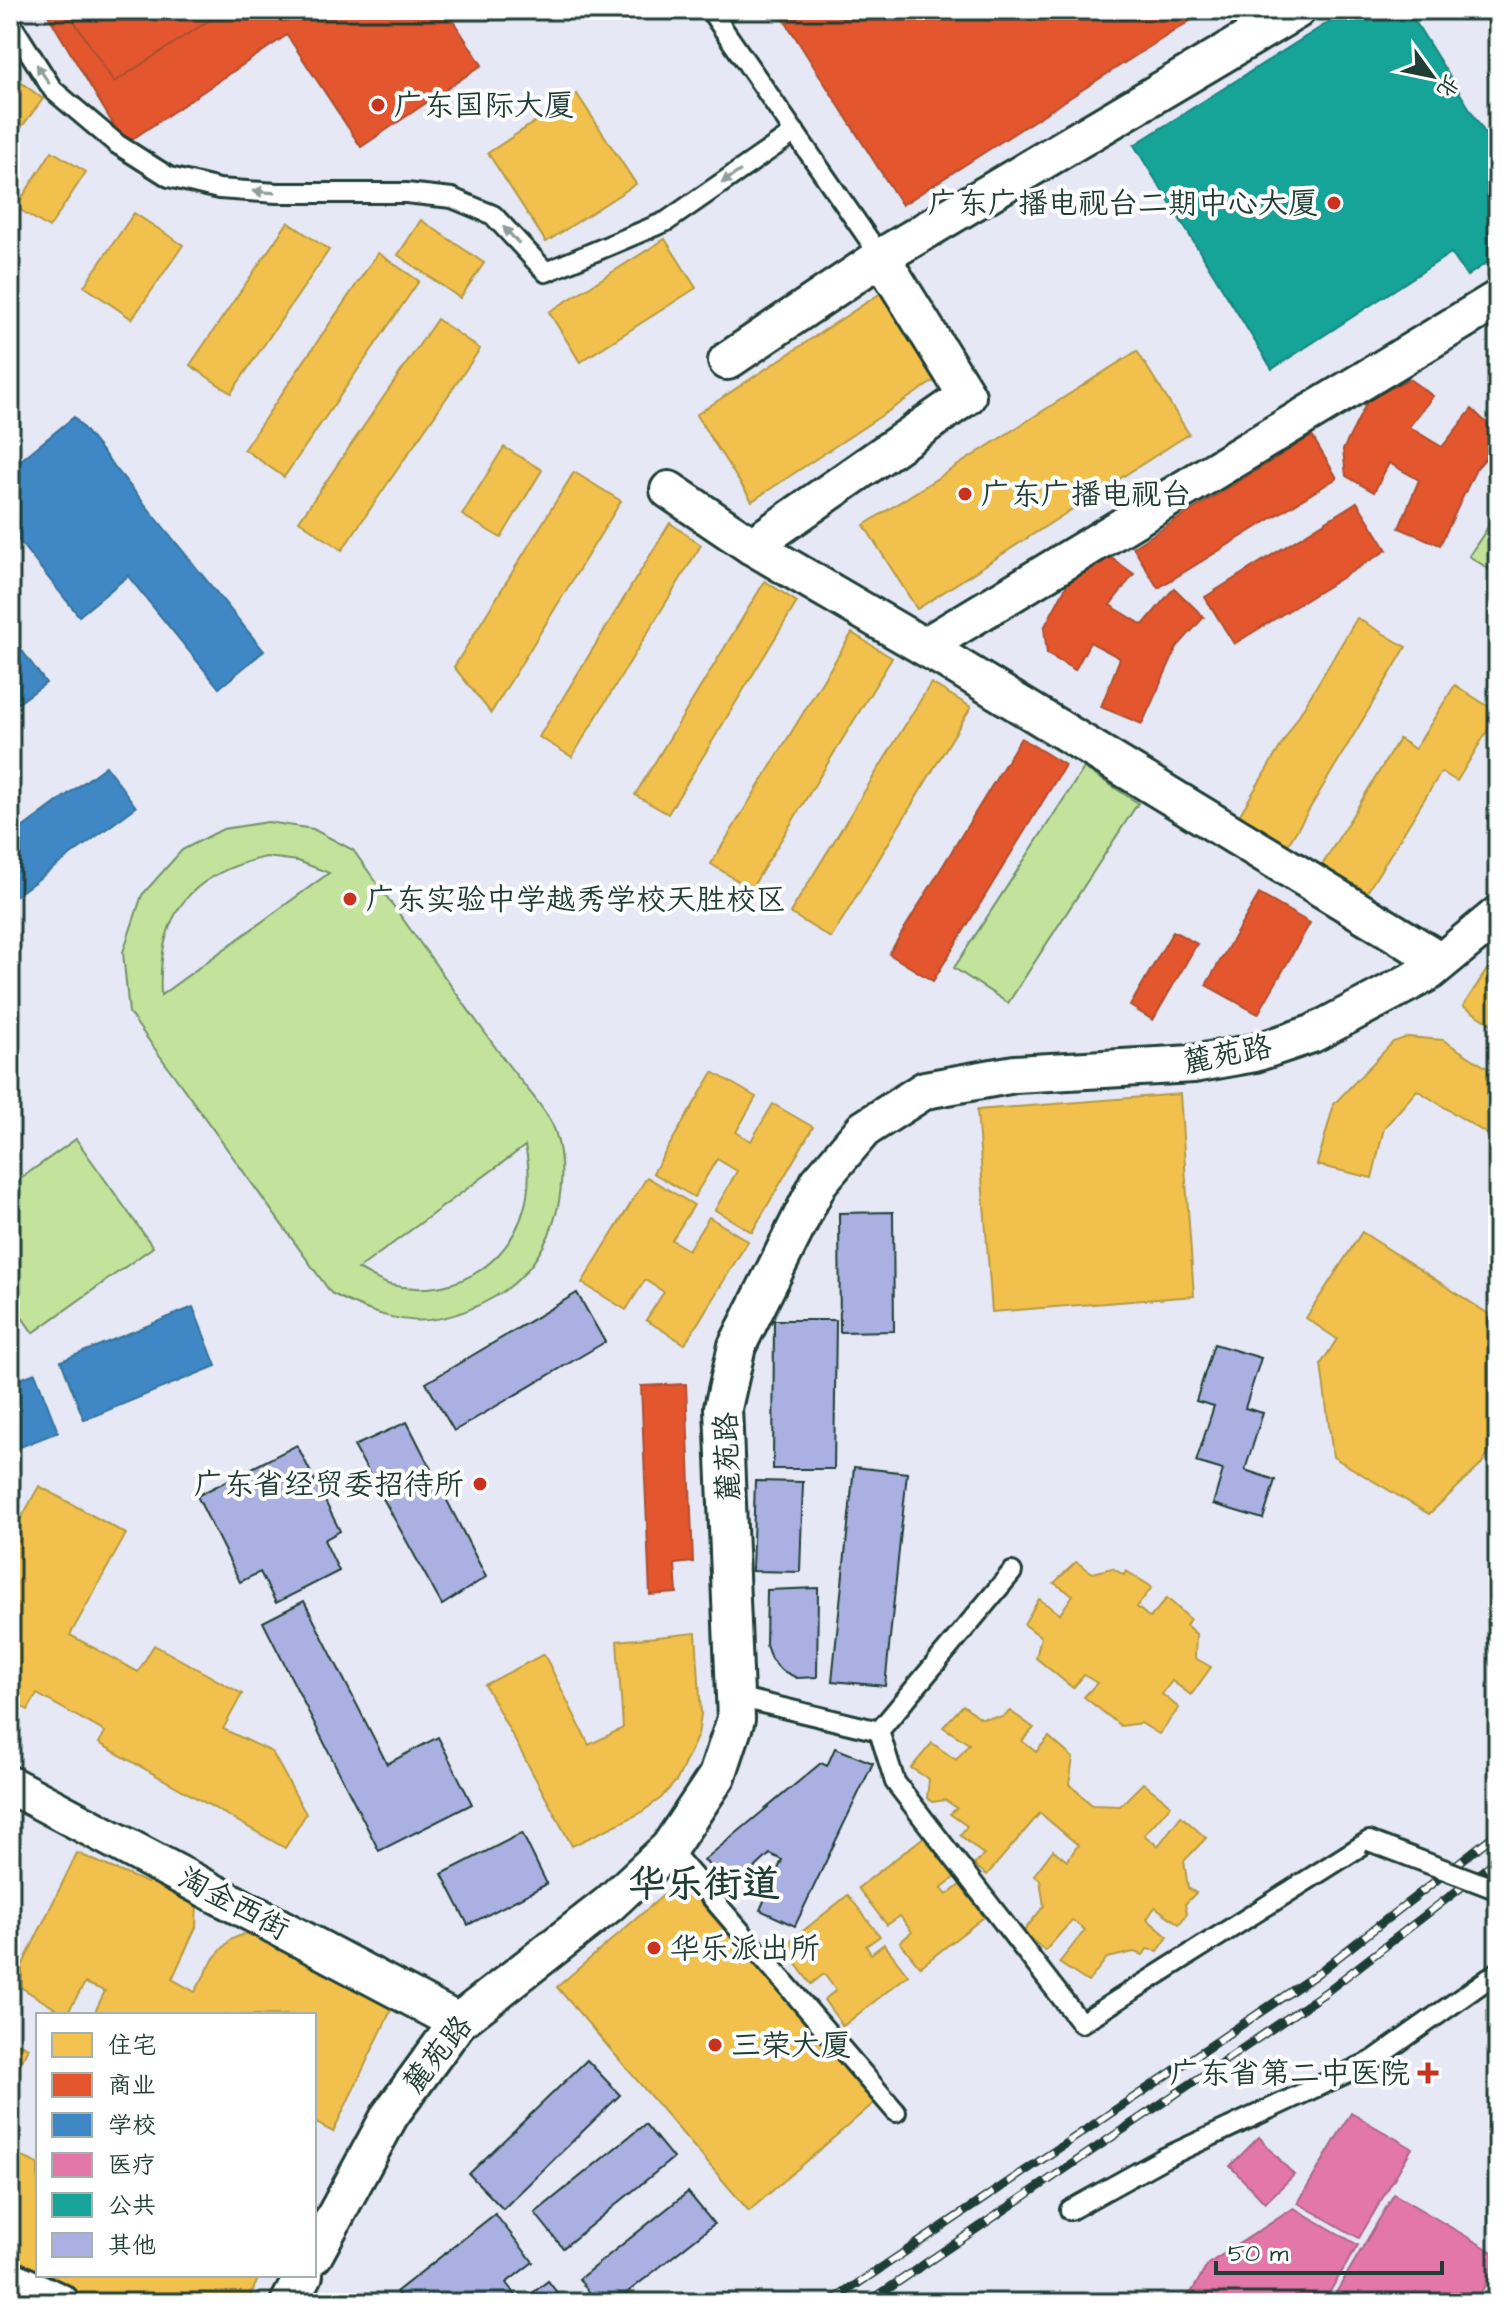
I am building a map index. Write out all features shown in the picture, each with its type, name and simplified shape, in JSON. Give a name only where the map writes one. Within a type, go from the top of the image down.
[{"type":"street","points":[[727,361],[881,257],[1297,10]]},
{"type":"street","points":[[752,546],[967,396],[881,257]]},
{"type":"street","points":[[925,646],[1498,299]]},
{"type":"street","points":[[669,490],[752,546],[925,646],[1441,961]]},
{"type":"street","name":"麓苑路","points":[[316,2251],[390,2115],[458,2022],[609,1904],[669,1848],[717,1776],[736,1719],[723,1408],[737,1346],[819,1182],[864,1129],[925,1090],[1015,1074],[1193,1064],[1255,1053],[1312,1034],[1429,972],[1498,915]]},
{"type":"street","name":"淘金西街","points":[[10,1785],[458,2022]]},
{"type":"street","points":[[289,2303],[303,2277]]},
{"type":"street","points":[[10,2279],[61,2303]]},
{"type":"lane","points":[[710,10],[881,257]]},
{"type":"lane","points":[[10,22],[53,90],[117,144],[169,177],[219,189],[277,193],[406,193],[452,198],[493,215],[546,272],[667,221],[795,132]]},
{"type":"lane","points":[[879,1731],[1012,1572]]},
{"type":"lane","points":[[737,1697],[879,1731]]},
{"type":"lane","points":[[879,1731],[895,1782],[1081,2023],[1369,1841],[1498,1890]]},
{"type":"lane","points":[[669,1848],[896,2112]]},
{"type":"lane","points":[[1070,2210],[1164,2158],[1372,2061],[1498,1972]]},
{"type":"green space","points":[[1498,512],[1498,575],[1469,556]]},
{"type":"green space","points":[[1084,768],[1138,803],[1008,1003],[954,968]]},
{"type":"green space","points":[[268,822],[313,829],[353,850],[552,1123],[560,1154],[561,1178],[553,1224],[531,1266],[496,1296],[452,1316],[413,1320],[374,1312],[331,1293],[129,1013],[123,952],[142,895],[182,850],[223,829]],"holes":[[[266,857],[298,861],[329,873],[161,995],[165,942],[172,921],[183,903],[197,887],[216,875]],[[525,1146],[529,1177],[525,1206],[515,1232],[498,1254],[477,1272],[452,1284],[423,1288],[391,1285],[358,1269]]]},
{"type":"green space","points":[[76,1139],[153,1247],[33,1333],[10,1300],[10,1186]]},
{"type":"building: 住宅","points":[[10,74],[43,99],[10,142]]},
{"type":"building: 住宅","points":[[577,94],[636,184],[546,242],[488,153]]},
{"type":"building: 住宅","points":[[52,151],[86,172],[49,228],[16,207]]},
{"type":"building: 住宅","points":[[134,213],[183,245],[132,319],[84,286]]},
{"type":"building: 住宅","points":[[421,220],[484,263],[460,298],[398,255]]},
{"type":"building: 住宅","points":[[288,222],[329,250],[231,393],[190,365]]},
{"type":"building: 住宅","points":[[665,239],[696,288],[580,362],[549,312]]},
{"type":"building: 住宅","points":[[378,253],[419,281],[284,477],[244,449]]},
{"type":"building: 住宅","points":[[881,293],[937,379],[752,501],[696,415]]},
{"type":"building: 住宅","points":[[437,319],[480,349],[342,550],[299,521]]},
{"type":"building: 住宅","points":[[1137,351],[1189,434],[917,609],[864,525]]},
{"type":"building: 住宅","points":[[504,447],[542,470],[501,538],[462,515]]},
{"type":"building: 住宅","points":[[574,472],[621,501],[491,713],[454,667]]},
{"type":"building: 住宅","points":[[670,523],[701,545],[572,757],[539,737]]},
{"type":"building: 住宅","points":[[765,581],[797,602],[668,814],[635,795]]},
{"type":"building: 住宅","points":[[1357,618],[1406,647],[1288,845],[1239,816]]},
{"type":"building: 住宅","points":[[852,633],[892,658],[751,889],[711,864]]},
{"type":"building: 住宅","points":[[931,683],[971,707],[831,938],[790,913]]},
{"type":"building: 住宅","points":[[1455,685],[1498,713],[1457,781],[1441,772],[1366,894],[1321,867],[1399,739],[1415,749]]},
{"type":"building: 住宅","points":[[1492,962],[1498,966],[1498,1028],[1463,1006]]},
{"type":"building: 住宅","points":[[1408,1037],[1443,1040],[1498,1075],[1498,1141],[1417,1090],[1384,1128],[1372,1178],[1317,1165],[1334,1104],[1393,1042]]},
{"type":"building: 住宅","points":[[713,1072],[756,1097],[736,1132],[751,1141],[773,1104],[813,1127],[752,1232],[715,1210],[737,1171],[717,1159],[694,1197],[653,1173]]},
{"type":"building: 住宅","points":[[1180,1094],[1194,1296],[992,1312],[977,1110]]},
{"type":"building: 住宅","points":[[647,1177],[694,1205],[672,1240],[688,1250],[709,1217],[748,1241],[685,1344],[646,1320],[664,1292],[645,1280],[626,1310],[582,1283]]},
{"type":"building: 住宅","points":[[1362,1232],[1498,1320],[1498,1438],[1480,1466],[1429,1514],[1333,1457],[1321,1364],[1337,1339],[1306,1318]]},
{"type":"building: 住宅","points":[[39,1486],[126,1534],[70,1635],[138,1672],[154,1645],[242,1694],[223,1729],[272,1752],[306,1814],[285,1848],[99,1743],[105,1732],[37,1694],[28,1710],[10,1700],[10,1539]]},
{"type":"building: 住宅","points":[[1076,1562],[1093,1573],[1112,1568],[1124,1575],[1126,1571],[1152,1587],[1137,1607],[1150,1618],[1167,1598],[1190,1619],[1186,1625],[1196,1634],[1195,1658],[1211,1667],[1191,1695],[1172,1681],[1162,1694],[1179,1708],[1159,1734],[1141,1723],[1121,1726],[1084,1697],[1097,1683],[1084,1675],[1073,1688],[1036,1658],[1041,1637],[1024,1624],[1039,1599],[1060,1614],[1073,1595],[1054,1583]]},
{"type":"building: 住宅","points":[[696,1633],[701,1714],[698,1735],[677,1780],[661,1798],[639,1814],[572,1846],[485,1685],[544,1654],[589,1745],[623,1728],[617,1641]]},
{"type":"building: 住宅","points":[[963,1705],[981,1718],[1002,1717],[1010,1711],[1034,1728],[1022,1741],[1036,1752],[1049,1737],[1073,1758],[1069,1784],[1092,1805],[1120,1806],[1143,1783],[1171,1805],[1144,1835],[1158,1846],[1181,1816],[1206,1838],[1184,1861],[1188,1888],[1196,1893],[1185,1904],[1187,1914],[1179,1924],[1155,1907],[1147,1919],[1168,1937],[1158,1951],[1147,1949],[1143,1955],[1134,1952],[1107,1958],[1088,1982],[1059,1963],[1085,1930],[1072,1920],[1045,1951],[1023,1932],[1044,1906],[1040,1880],[1034,1875],[1053,1850],[1067,1861],[1078,1845],[1040,1813],[987,1875],[974,1865],[984,1855],[960,1835],[967,1826],[950,1814],[957,1808],[945,1800],[932,1802],[927,1798],[929,1779],[911,1768],[932,1743],[956,1760],[969,1744],[943,1727]]},
{"type":"building: 住宅","points":[[924,1837],[955,1877],[941,1888],[947,1895],[960,1885],[984,1917],[920,1967],[900,1942],[912,1932],[900,1916],[887,1925],[858,1888]]},
{"type":"building: 住宅","points":[[77,1853],[147,1883],[152,1871],[197,1900],[196,1927],[172,1979],[195,1992],[214,1958],[230,1940],[248,1932],[272,1937],[395,2002],[333,2132],[316,2123],[316,2013],[97,2013],[105,1991],[85,1983],[67,2013],[63,2013],[22,1988],[22,1966]]},
{"type":"building: 住宅","name":"三荣大厦","points":[[681,1880],[874,2103],[749,2211],[557,1987]]},
{"type":"building: 住宅","points":[[848,1895],[880,1936],[866,1946],[871,1954],[884,1944],[908,1975],[843,2026],[824,2000],[836,1990],[824,1974],[811,1984],[783,1947]]},
{"type":"building: 住宅","points":[[10,2039],[28,2048],[10,2086]]},
{"type":"building: 住宅","points":[[10,2151],[36,2163],[36,2273],[10,2261]]},
{"type":"building: 住宅","points":[[44,2277],[259,2277],[247,2303],[99,2303]]},
{"type":"building: 商业","name":"广东国际大厦","points":[[45,10],[446,10],[482,65],[361,147],[287,35],[125,144]]},
{"type":"building: 商业","points":[[67,10],[225,10],[114,82]]},
{"type":"building: 商业","points":[[778,10],[1207,10],[902,205]]},
{"type":"building: 商业","points":[[1409,379],[1433,396],[1409,427],[1442,447],[1472,409],[1498,434],[1498,444],[1476,469],[1440,545],[1399,528],[1419,480],[1389,463],[1374,492],[1346,476],[1343,450],[1368,400]]},
{"type":"building: 商业","points":[[1312,436],[1337,478],[1158,588],[1133,547]]},
{"type":"building: 商业","points":[[1357,502],[1387,550],[1234,644],[1205,597]]},
{"type":"building: 商业","points":[[1110,557],[1134,574],[1110,605],[1143,625],[1174,588],[1204,617],[1177,647],[1142,724],[1101,707],[1120,658],[1090,642],[1075,670],[1047,654],[1044,628],[1070,579]]},
{"type":"building: 商业","points":[[1021,738],[1065,765],[933,981],[889,954]]},
{"type":"building: 商业","points":[[1259,894],[1310,923],[1258,1014],[1206,985]]},
{"type":"building: 商业","points":[[1173,931],[1197,944],[1153,1020],[1130,1006]]},
{"type":"building: 商业","points":[[686,1384],[693,1562],[675,1564],[677,1593],[650,1595],[641,1386]]},
{"type":"building: 学校","points":[[74,417],[264,651],[219,688],[128,576],[79,616],[10,530],[10,469]]},
{"type":"building: 学校","points":[[18,645],[46,683],[10,709],[10,651]]},
{"type":"building: 学校","points":[[106,766],[136,807],[10,900],[10,837]]},
{"type":"building: 学校","points":[[193,1307],[216,1366],[84,1420],[61,1361]]},
{"type":"building: 学校","points":[[35,1373],[58,1432],[10,1451],[10,1383]]},
{"type":"building: 医疗","points":[[1351,2113],[1412,2148],[1359,2238],[1298,2203]]},
{"type":"building: 医疗","points":[[1259,2137],[1294,2175],[1265,2203],[1230,2166]]},
{"type":"building: 医疗","points":[[1394,2194],[1498,2255],[1498,2263],[1475,2303],[1330,2303]]},
{"type":"building: 医疗","points":[[1294,2208],[1358,2245],[1323,2303],[1185,2303],[1208,2264]]},
{"type":"building: 公共","name":"广东广播电视台二期中心大厦","points":[[1348,10],[1408,10],[1498,154],[1498,255],[1467,276],[1451,253],[1272,369],[1134,145]]},
{"type":"building: 其他","points":[[893,1212],[894,1331],[840,1332],[839,1213]]},
{"type":"building: 其他","points":[[577,1293],[605,1342],[454,1431],[426,1383]]},
{"type":"building: 其他","points":[[774,1320],[836,1320],[834,1469],[773,1469]]},
{"type":"building: 其他","points":[[1214,1344],[1261,1358],[1245,1408],[1263,1413],[1245,1470],[1275,1480],[1263,1519],[1213,1504],[1223,1470],[1196,1462],[1214,1406],[1196,1401]]},
{"type":"building: 其他","points":[[407,1422],[486,1577],[442,1605],[354,1446]]},
{"type":"building: 其他","points":[[297,1445],[340,1531],[324,1540],[339,1571],[276,1603],[260,1572],[240,1582],[197,1496]]},
{"type":"building: 其他","points":[[854,1467],[907,1473],[885,1686],[832,1681]]},
{"type":"building: 其他","points":[[755,1481],[803,1482],[800,1572],[752,1571]]},
{"type":"building: 其他","points":[[818,1588],[817,1677],[797,1678],[781,1670],[771,1659],[766,1645],[767,1590]]},
{"type":"building: 其他","points":[[304,1601],[387,1764],[438,1737],[472,1804],[379,1851],[263,1622]]},
{"type":"building: 其他","points":[[835,1748],[873,1763],[795,1926],[760,1910],[782,1860],[770,1854],[732,1889],[704,1860],[821,1763],[827,1766]]},
{"type":"building: 其他","points":[[522,1833],[547,1884],[468,1925],[442,1874]]},
{"type":"building: 其他","points":[[587,2060],[620,2095],[503,2209],[469,2174]]},
{"type":"building: 其他","points":[[645,2124],[673,2158],[563,2248],[535,2213]]},
{"type":"building: 其他","points":[[688,2192],[714,2224],[614,2303],[598,2303],[579,2279]]},
{"type":"building: 其他","points":[[495,2214],[533,2262],[506,2283],[521,2302],[548,2281],[565,2303],[405,2303],[396,2292]]},
{"type":"railway","points":[[829,2303],[1314,1976],[1498,1832]]},
{"type":"railway","points":[[867,2303],[1326,1992],[1498,1859]]},
{"type":"place","name":"广东国际大厦","points":[[378,105]]},
{"type":"place","name":"广东广播电视台二期中心大厦","points":[[1334,203]]},
{"type":"place","name":"广东广播电视台","points":[[965,494]]},
{"type":"place","name":"广东实验中学越秀学校天胜校区","points":[[350,899]]},
{"type":"place","name":"广东省经贸委招待所","points":[[480,1484]]},
{"type":"place","name":"华乐派出所","points":[[654,1948]]},
{"type":"place","name":"三荣大厦","points":[[715,2045]]},
{"type":"place","name":"广东省第二中医院","points":[[1428,2073]]},
{"type":"district","name":"华乐街道","points":[[704,1883]]}]
